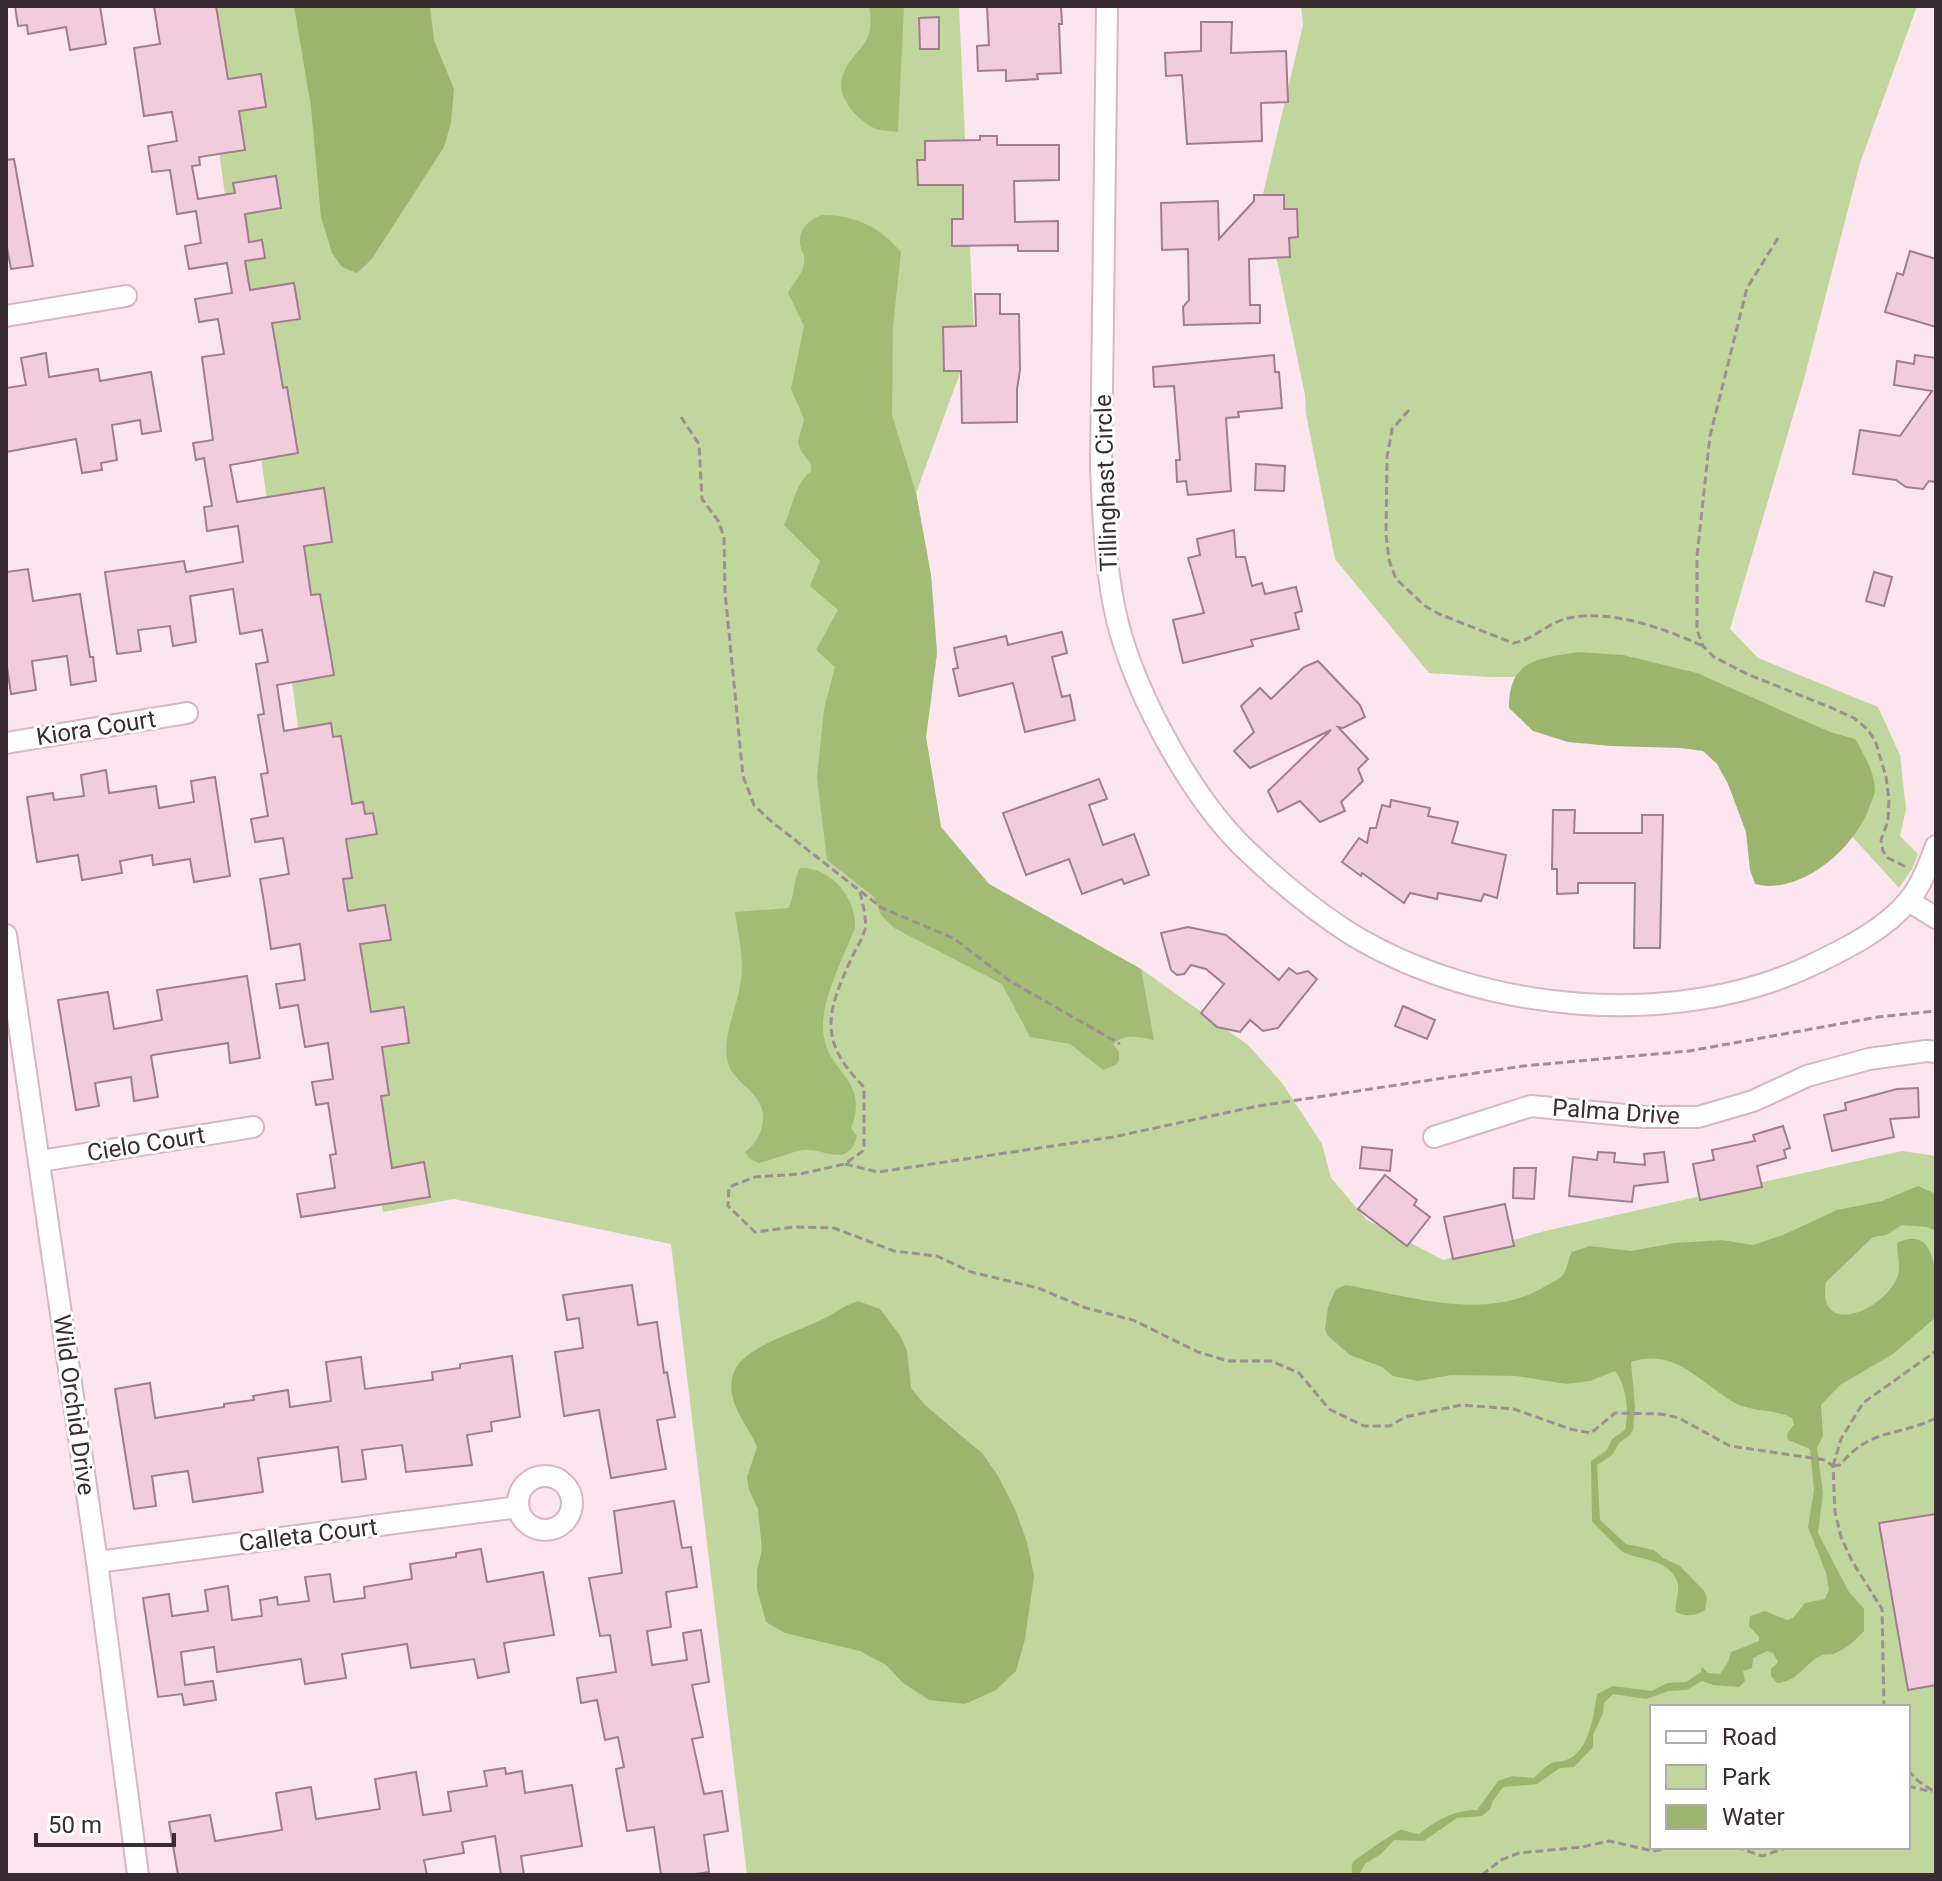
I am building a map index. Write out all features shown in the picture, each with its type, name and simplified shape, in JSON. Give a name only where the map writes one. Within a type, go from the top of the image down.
[{"type":"street","name":"Tillinghast Circle","points":[[1107,6],[1101,467],[1104,542],[1112,596],[1137,678],[1167,742],[1201,797],[1242,845],[1299,895],[1351,933],[1402,960],[1464,982],[1531,1000],[1598,1005],[1668,1004],[1734,994],[1799,972],[1859,942],[1909,901],[1924,876],[1936,846]]},
{"type":"street","points":[[6,316],[126,296]]},
{"type":"street","name":"Kiora Court","points":[[6,743],[187,713]]},
{"type":"street","points":[[1909,901],[1936,918]]},
{"type":"street","name":"Wild Orchid Drive","points":[[6,935],[97,1562],[138,1875]]},
{"type":"street","name":"Palma Drive","points":[[1434,1137],[1531,1106],[1645,1117],[1698,1117],[1753,1101],[1807,1076],[1853,1063],[1936,1052]]},
{"type":"street","name":"Cielo Court","points":[[40,1161],[253,1127]]},
{"type":"street","name":"Calleta Court","points":[[97,1562],[518,1507]]},
{"type":"path","points":[[1703,646],[1697,630],[1695,584],[1710,436],[1747,288],[1778,238]]},
{"type":"path","points":[[1409,410],[1392,429],[1387,458],[1386,534],[1389,560],[1396,579],[1425,606],[1513,643],[1524,641],[1568,618],[1583,616],[1650,625],[1703,646],[1714,657],[1747,674],[1854,718],[1875,740],[1886,777],[1889,800],[1888,821],[1881,840],[1883,851],[1888,858],[1924,876]]},
{"type":"path","points":[[681,417],[699,444],[702,499],[719,522],[724,538],[725,592],[743,776],[754,805],[807,852],[882,908],[953,938],[1010,981],[1120,1044]]},
{"type":"path","points":[[860,892],[866,927],[832,1001],[830,1027],[836,1049],[848,1072],[864,1087],[864,1150],[845,1164],[800,1174],[755,1177],[729,1187],[728,1206],[755,1232],[795,1227],[834,1228],[894,1251],[937,1256],[971,1272],[1038,1288],[1086,1308],[1133,1320],[1198,1352],[1228,1361],[1271,1361],[1299,1373],[1329,1409],[1364,1426],[1390,1426],[1405,1417],[1461,1405],[1514,1409],[1570,1429],[1591,1433],[1615,1413],[1639,1414],[1679,1418],[1730,1446],[1821,1460],[1833,1466],[1840,1465],[1853,1450],[1876,1436],[1922,1425],[1936,1418]]},
{"type":"path","points":[[845,1164],[878,1172],[1113,1137],[1258,1106],[1523,1066],[1689,1051],[1878,1017],[1936,1011]]},
{"type":"path","points":[[1884,1705],[1882,1609],[1841,1537],[1835,1512],[1833,1466],[1841,1439],[1863,1403],[1936,1351]]},
{"type":"path","points":[[1910,1772],[1936,1792]]},
{"type":"path","points":[[1910,1786],[1936,1792]]},
{"type":"path","points":[[1482,1875],[1507,1857],[1527,1852],[1609,1841],[1653,1851],[1664,1849]]},
{"type":"path","points":[[1742,1849],[1762,1856],[1783,1849]]},
{"type":"green space","points":[[199,6],[959,6],[974,335],[916,493],[931,575],[937,653],[926,737],[941,827],[989,884],[1141,969],[1248,1045],[1282,1083],[1322,1144],[1331,1178],[1367,1220],[1443,1260],[1545,1231],[1902,1151],[1936,1156],[1936,1875],[747,1875],[671,1244],[454,1199],[383,1212],[315,850]]},
{"type":"green space","points":[[1301,6],[1917,6],[1860,163],[1804,379],[1730,629],[1758,658],[1878,707],[1900,755],[1906,809],[1900,836],[1918,854],[1899,888],[1849,833],[1865,796],[1565,677],[1429,673],[1335,559],[1263,194],[1303,25]]},
{"type":"shaded area","points":[[869,6],[904,6],[898,132],[879,130],[865,122],[846,102],[841,86],[846,68],[867,40],[871,20]]},
{"type":"shaded area","points":[[822,215],[845,217],[866,224],[901,252],[893,326],[892,415],[916,493],[931,575],[937,653],[926,737],[941,827],[989,884],[1141,969],[1154,1040],[1123,1038],[1113,1044],[1119,1052],[1117,1064],[1103,1070],[1070,1044],[1030,1037],[1002,984],[894,928],[881,915],[874,897],[827,860],[817,778],[824,709],[835,667],[816,650],[838,610],[810,586],[820,561],[784,525],[797,489],[811,471],[811,464],[798,442],[804,419],[791,389],[804,326],[788,293],[803,267],[800,244],[803,229]]},
{"type":"shaded area","points":[[800,868],[811,869],[832,879],[852,906],[855,928],[834,977],[823,1028],[831,1056],[855,1097],[856,1111],[851,1128],[857,1136],[848,1152],[841,1155],[803,1150],[759,1163],[750,1159],[745,1152],[761,1130],[761,1106],[734,1074],[726,1049],[742,971],[735,912],[788,908]]},
{"type":"water","points":[[294,6],[430,6],[434,40],[454,89],[451,123],[444,147],[371,260],[357,273],[342,267],[332,253],[321,217],[311,107]]},
{"type":"water","points":[[1578,652],[1623,655],[1697,673],[1830,732],[1855,739],[1875,784],[1874,795],[1862,824],[1838,853],[1807,876],[1772,886],[1755,884],[1750,870],[1746,832],[1728,784],[1717,764],[1703,751],[1568,742],[1533,731],[1509,708],[1514,680],[1528,664]]},
{"type":"water","points":[[1918,1186],[1936,1194],[1936,1231],[1902,1225],[1886,1235],[1873,1237],[1826,1282],[1826,1300],[1831,1310],[1841,1315],[1868,1308],[1891,1288],[1898,1275],[1897,1243],[1912,1239],[1922,1242],[1929,1250],[1936,1276],[1936,1317],[1893,1354],[1840,1385],[1821,1405],[1823,1436],[1817,1448],[1823,1493],[1818,1533],[1849,1592],[1864,1609],[1864,1631],[1846,1647],[1820,1656],[1784,1682],[1777,1683],[1771,1676],[1771,1669],[1778,1662],[1773,1653],[1767,1651],[1753,1658],[1752,1668],[1743,1671],[1745,1681],[1739,1687],[1702,1681],[1687,1690],[1669,1691],[1646,1699],[1613,1694],[1604,1703],[1593,1735],[1593,1747],[1574,1767],[1560,1768],[1537,1784],[1503,1787],[1482,1816],[1457,1818],[1424,1841],[1394,1840],[1381,1854],[1365,1864],[1359,1875],[1352,1875],[1353,1862],[1398,1831],[1419,1834],[1446,1817],[1477,1810],[1498,1781],[1512,1776],[1534,1778],[1551,1763],[1574,1756],[1589,1732],[1597,1694],[1613,1686],[1652,1691],[1667,1683],[1686,1682],[1701,1672],[1702,1667],[1708,1673],[1720,1674],[1731,1652],[1759,1641],[1749,1626],[1750,1616],[1765,1611],[1787,1620],[1793,1618],[1805,1603],[1825,1599],[1829,1590],[1826,1573],[1808,1527],[1814,1490],[1810,1449],[1788,1440],[1787,1434],[1794,1424],[1792,1418],[1737,1404],[1675,1364],[1647,1359],[1631,1362],[1635,1407],[1633,1430],[1612,1455],[1597,1465],[1600,1520],[1626,1544],[1654,1550],[1680,1566],[1705,1592],[1705,1610],[1694,1615],[1683,1615],[1676,1612],[1678,1585],[1673,1573],[1660,1564],[1623,1552],[1592,1521],[1591,1461],[1607,1450],[1612,1439],[1625,1430],[1627,1407],[1615,1371],[1590,1381],[1566,1384],[1516,1376],[1451,1375],[1418,1381],[1393,1376],[1382,1367],[1350,1355],[1327,1335],[1328,1307],[1336,1289],[1346,1285],[1422,1300],[1475,1305],[1500,1303],[1524,1296],[1558,1279],[1564,1273],[1572,1252],[1590,1246],[1631,1251],[1674,1243],[1722,1240],[1753,1245],[1837,1210],[1882,1201]]},
{"type":"water","points":[[858,1301],[880,1309],[899,1334],[907,1350],[911,1388],[925,1405],[983,1454],[1015,1509],[1027,1542],[1034,1576],[1025,1639],[1016,1671],[996,1690],[965,1704],[929,1700],[903,1683],[886,1665],[860,1651],[785,1633],[766,1622],[757,1589],[757,1570],[762,1550],[758,1509],[747,1477],[757,1447],[735,1406],[731,1388],[733,1374],[741,1361],[760,1347]]},
{"type":"building","points":[[15,6],[100,6],[106,44],[70,50],[66,27],[28,34],[27,25],[18,26]]},
{"type":"building","points":[[154,6],[216,6],[228,79],[261,74],[266,107],[239,111],[245,150],[199,157],[200,165],[192,166],[198,199],[235,193],[233,183],[276,176],[281,208],[245,214],[249,242],[262,240],[265,258],[245,261],[250,290],[294,283],[300,319],[272,323],[298,453],[230,465],[237,502],[324,488],[332,542],[304,546],[311,595],[320,594],[334,675],[277,685],[284,731],[331,723],[333,737],[341,736],[352,804],[363,802],[365,814],[373,813],[377,834],[346,839],[352,878],[343,879],[348,911],[385,905],[391,940],[360,944],[371,1012],[404,1007],[409,1043],[382,1047],[389,1095],[381,1096],[392,1168],[424,1162],[430,1197],[301,1217],[297,1194],[335,1188],[330,1155],[336,1154],[328,1103],[316,1105],[312,1082],[333,1079],[328,1043],[305,1047],[298,1005],[280,1008],[276,984],[305,980],[300,944],[271,949],[260,879],[289,874],[283,838],[255,842],[251,819],[268,816],[261,774],[268,773],[258,715],[264,714],[256,664],[268,662],[262,630],[240,634],[233,589],[190,596],[196,642],[173,646],[170,626],[138,630],[141,651],[117,654],[105,572],[184,561],[186,572],[243,562],[238,526],[207,531],[204,507],[212,506],[204,458],[196,460],[193,443],[213,440],[202,357],[224,354],[218,319],[199,322],[195,299],[232,293],[227,263],[189,269],[185,246],[201,243],[196,211],[177,214],[170,170],[152,172],[148,146],[177,141],[172,112],[144,116],[134,48],[160,44]]},
{"type":"building","points":[[987,6],[1061,6],[1061,73],[1037,74],[1038,79],[1006,81],[1006,70],[978,71],[977,46],[989,45]]},
{"type":"building","points":[[939,17],[939,49],[920,49],[919,18]]},
{"type":"building","points":[[1201,22],[1232,22],[1231,53],[1286,51],[1288,102],[1261,103],[1262,141],[1187,144],[1182,75],[1166,76],[1165,53],[1201,51]]},
{"type":"building","points":[[980,136],[997,136],[997,145],[1059,145],[1059,180],[1014,181],[1015,222],[1058,221],[1058,251],[1018,251],[1018,245],[952,246],[952,219],[963,219],[963,185],[918,185],[917,160],[925,160],[925,141],[980,140]]},
{"type":"building","points":[[14,159],[33,266],[11,269],[6,242],[6,160]]},
{"type":"building","points":[[1254,195],[1284,195],[1284,209],[1297,209],[1298,237],[1289,238],[1290,257],[1249,259],[1250,305],[1260,305],[1260,323],[1184,325],[1183,307],[1189,300],[1188,249],[1162,250],[1161,203],[1218,201],[1219,239],[1254,201]]},
{"type":"building","points":[[1910,251],[1936,259],[1936,327],[1885,312],[1897,273],[1903,275]]},
{"type":"building","points":[[975,294],[1000,294],[1000,314],[1019,314],[1017,422],[962,423],[961,371],[944,371],[943,327],[976,326]]},
{"type":"building","points":[[46,353],[49,377],[98,369],[100,381],[151,372],[161,431],[142,434],[140,420],[112,425],[117,460],[101,463],[102,470],[82,473],[76,439],[6,452],[6,388],[26,385],[21,358]]},
{"type":"building","points":[[1274,355],[1275,372],[1279,372],[1282,408],[1238,412],[1239,417],[1226,418],[1231,491],[1188,495],[1186,481],[1177,482],[1176,460],[1180,460],[1174,386],[1154,387],[1153,367]]},
{"type":"building","points":[[1915,355],[1936,358],[1936,482],[1929,481],[1923,489],[1906,487],[1896,480],[1853,474],[1860,430],[1900,436],[1932,391],[1894,385],[1897,361],[1914,364]]},
{"type":"building","points":[[1256,464],[1285,466],[1284,491],[1255,490]]},
{"type":"building","points":[[1234,530],[1236,557],[1245,557],[1252,586],[1262,583],[1265,594],[1296,587],[1302,611],[1295,613],[1299,629],[1251,640],[1253,646],[1183,663],[1173,620],[1204,613],[1188,558],[1200,555],[1197,539]]},
{"type":"building","points":[[28,569],[33,601],[80,594],[96,681],[71,685],[67,656],[32,661],[36,690],[11,694],[6,660],[6,572]]},
{"type":"building","points":[[1874,572],[1892,577],[1884,606],[1866,601]]},
{"type":"building","points":[[1062,632],[1067,653],[1052,657],[1062,697],[1070,695],[1075,720],[1025,732],[1013,683],[959,696],[953,669],[958,668],[954,648],[1006,636],[1008,645]]},
{"type":"building","points":[[1318,661],[1360,705],[1365,717],[1343,728],[1338,727],[1368,759],[1358,769],[1363,781],[1341,802],[1345,811],[1320,822],[1300,801],[1278,812],[1268,791],[1331,730],[1250,768],[1234,751],[1254,732],[1241,706],[1260,688],[1271,699],[1304,667]]},
{"type":"building","points":[[106,770],[109,793],[156,786],[159,808],[194,802],[191,781],[215,777],[230,876],[194,882],[190,859],[153,865],[152,855],[120,861],[122,873],[82,880],[78,855],[37,862],[27,797],[53,793],[54,800],[84,796],[81,775]]},
{"type":"building","points":[[1099,779],[1107,799],[1089,805],[1103,845],[1134,834],[1149,875],[1124,884],[1122,879],[1082,894],[1069,859],[1026,875],[1003,813]]},
{"type":"building","points":[[1391,800],[1430,808],[1428,816],[1458,822],[1452,843],[1506,855],[1497,898],[1484,894],[1481,901],[1438,893],[1437,899],[1410,893],[1404,903],[1342,862],[1359,838],[1367,843],[1370,828],[1376,828],[1382,805],[1390,807]]},
{"type":"building","points":[[1553,810],[1575,810],[1574,833],[1642,833],[1642,815],[1663,815],[1660,948],[1634,948],[1635,883],[1578,883],[1578,893],[1557,894],[1557,869],[1552,869]]},
{"type":"building","points":[[1188,927],[1226,935],[1279,980],[1289,968],[1297,974],[1308,971],[1317,979],[1278,1028],[1263,1031],[1250,1020],[1240,1032],[1217,1027],[1201,1013],[1224,984],[1206,969],[1191,965],[1184,974],[1177,975],[1171,970],[1161,933]]},
{"type":"building","points":[[247,976],[260,1058],[230,1063],[228,1043],[153,1055],[158,1097],[134,1101],[131,1077],[95,1083],[99,1106],[76,1110],[58,1000],[108,992],[114,1029],[162,1020],[157,990]]},
{"type":"building","points":[[1403,1006],[1435,1020],[1427,1039],[1395,1026]]},
{"type":"building","points":[[1918,1088],[1919,1117],[1890,1119],[1894,1137],[1832,1151],[1824,1115],[1846,1110],[1845,1103],[1897,1089]]},
{"type":"building","points":[[1783,1126],[1790,1148],[1784,1150],[1786,1158],[1757,1166],[1762,1187],[1700,1200],[1693,1164],[1714,1160],[1712,1150],[1755,1141],[1753,1135]]},
{"type":"building","points":[[1362,1147],[1392,1150],[1390,1171],[1360,1168]]},
{"type":"building","points":[[1598,1152],[1615,1153],[1614,1162],[1645,1165],[1644,1154],[1664,1152],[1668,1182],[1634,1186],[1632,1202],[1569,1196],[1573,1157],[1597,1160]]},
{"type":"building","points":[[1514,1168],[1536,1168],[1534,1199],[1513,1198]]},
{"type":"building","points":[[1385,1175],[1417,1200],[1414,1205],[1430,1217],[1407,1246],[1358,1209]]},
{"type":"building","points":[[1505,1204],[1514,1246],[1453,1259],[1444,1217]]},
{"type":"building","points":[[632,1285],[638,1325],[657,1322],[664,1373],[667,1372],[675,1417],[657,1420],[666,1469],[611,1478],[599,1410],[564,1416],[555,1352],[583,1348],[579,1318],[567,1320],[563,1295]]},
{"type":"building","points":[[512,1356],[520,1417],[491,1422],[492,1431],[467,1435],[472,1465],[406,1472],[402,1445],[362,1450],[366,1479],[342,1482],[338,1447],[258,1458],[263,1492],[193,1502],[188,1471],[152,1476],[156,1506],[134,1509],[115,1389],[150,1383],[155,1418],[224,1407],[224,1404],[254,1400],[253,1396],[288,1390],[290,1407],[331,1401],[326,1362],[361,1357],[365,1389],[433,1380],[432,1372]]},
{"type":"building","points":[[674,1501],[682,1548],[691,1547],[697,1587],[666,1592],[671,1627],[647,1631],[652,1665],[687,1660],[683,1633],[701,1630],[709,1682],[692,1685],[703,1737],[692,1739],[704,1794],[722,1791],[728,1831],[704,1835],[709,1872],[689,1875],[661,1875],[654,1827],[627,1831],[616,1769],[624,1767],[618,1737],[605,1740],[597,1700],[581,1703],[577,1678],[616,1672],[610,1635],[600,1636],[589,1578],[622,1573],[614,1511]]},
{"type":"building","points":[[1936,1514],[1936,1685],[1908,1690],[1879,1523]]},
{"type":"building","points":[[481,1549],[487,1582],[543,1572],[554,1635],[504,1643],[509,1672],[478,1678],[474,1659],[411,1668],[407,1644],[342,1654],[346,1678],[305,1684],[301,1659],[217,1672],[214,1647],[181,1652],[185,1685],[213,1681],[216,1700],[184,1705],[182,1694],[158,1697],[143,1598],[169,1594],[172,1616],[208,1611],[205,1590],[228,1586],[232,1620],[262,1616],[260,1600],[277,1597],[278,1605],[309,1601],[305,1577],[330,1574],[334,1602],[365,1598],[364,1587],[412,1579],[410,1564],[456,1557],[456,1553]]},
{"type":"building","points":[[505,1768],[506,1774],[522,1771],[525,1793],[572,1785],[582,1846],[521,1856],[524,1875],[501,1875],[495,1836],[462,1842],[464,1853],[424,1860],[427,1875],[178,1875],[169,1822],[210,1815],[215,1841],[282,1830],[276,1793],[311,1787],[316,1819],[380,1809],[375,1779],[416,1772],[423,1815],[451,1811],[448,1792],[487,1786],[484,1771]]}]
